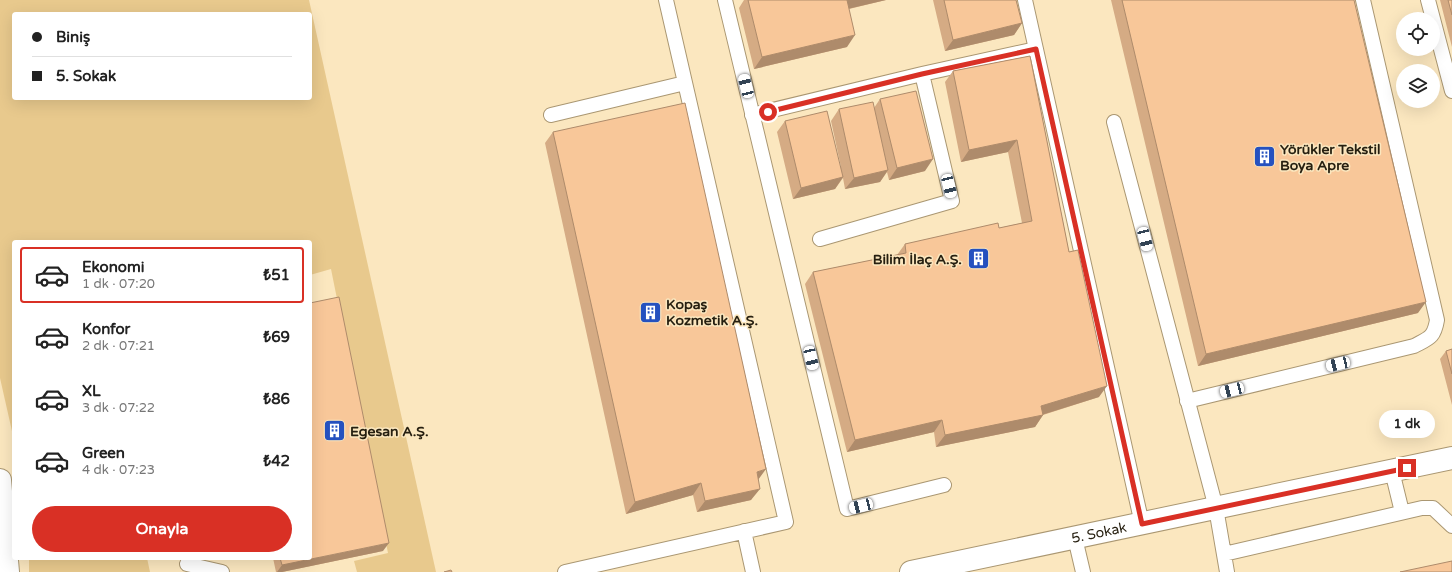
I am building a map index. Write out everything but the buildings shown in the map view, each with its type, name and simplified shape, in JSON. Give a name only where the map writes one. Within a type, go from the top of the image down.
[{"type":"street","name":"5. Sokak","points":[[911,572],[1452,458]]},
{"type":"street","points":[[0,480],[8,572]]},
{"type":"lane","points":[[565,572],[786,522],[666,0]]},
{"type":"lane","points":[[725,0],[847,509],[944,485]]},
{"type":"lane","points":[[1025,0],[1142,524]]},
{"type":"lane","points":[[1187,401],[1414,346],[1429,338],[1435,331],[1437,320],[1363,0]]},
{"type":"lane","points":[[1428,0],[1452,91]]},
{"type":"lane","points":[[752,115],[922,74],[1036,49]]},
{"type":"lane","points":[[820,239],[952,200],[922,74]]},
{"type":"lane","points":[[550,114],[685,83]]},
{"type":"lane","points":[[1114,122],[1216,508],[1227,572]]},
{"type":"lane","points":[[1392,471],[1402,512]]},
{"type":"lane","points":[[1224,554],[1422,508],[1433,508],[1452,526]]},
{"type":"lane","points":[[744,531],[753,572]]},
{"type":"lane","points":[[1075,538],[1083,572]]},
{"type":"lane","points":[[187,564],[222,572]]},
{"type":"shaded area","points":[[0,0],[309,0],[312,12],[12,12],[12,100],[312,100],[312,14],[436,572],[357,572],[354,561],[388,553],[331,269],[312,274],[312,240],[12,240],[12,431],[0,378]]},
{"type":"shaded area","points":[[29,560],[147,560],[150,572],[29,572]]},
{"type":"place","name":"Yörükler Tekstil Boya Apre","points":[[1264,157]]},
{"type":"place","name":"Bilim İlaç A.Ş.","points":[[978,259]]},
{"type":"place","name":"Kopaş Kozmetik A.Ş.","points":[[651,312]]},
{"type":"place","name":"Egesan A.Ş.","points":[[334,431]]},
{"type":"route","points":[[768,112],[922,74],[1036,49],[1142,524],[1407,468]]}]
